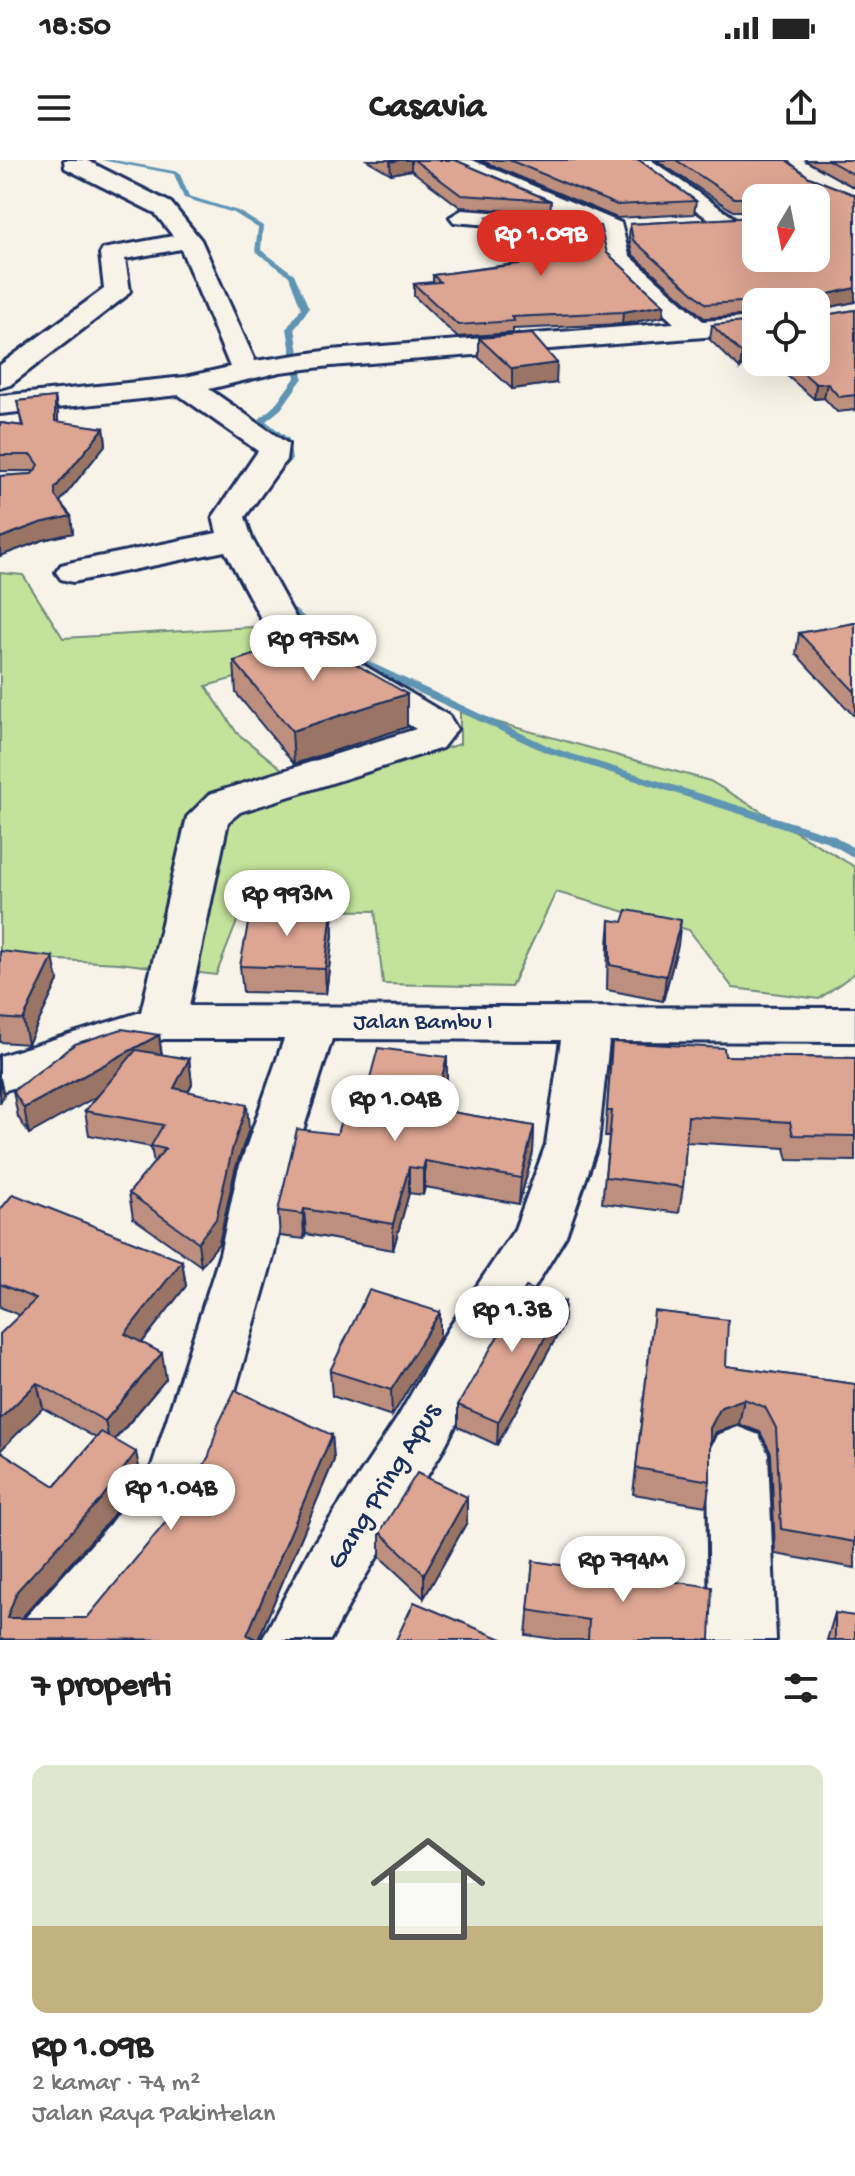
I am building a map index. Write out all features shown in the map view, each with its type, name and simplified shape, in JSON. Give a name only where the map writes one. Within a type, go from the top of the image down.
[{"type":"street","points":[[75,160],[73,163],[163,208],[189,240],[246,372]]},
{"type":"street","points":[[453,160],[613,228]]},
{"type":"street","points":[[636,160],[728,222]]},
{"type":"street","points":[[462,217],[642,228]]},
{"type":"street","points":[[685,225],[742,221]]},
{"type":"street","points":[[613,228],[617,257],[697,330]]},
{"type":"street","points":[[0,379],[117,291],[112,254],[189,240]]},
{"type":"street","points":[[0,405],[185,386],[280,364],[331,358],[742,326]]},
{"type":"street","points":[[162,1022],[208,817],[214,810],[225,803],[428,740],[438,729],[435,724],[293,640],[235,539],[229,517],[274,459],[276,451],[273,444],[185,386]]},
{"type":"street","points":[[73,572],[235,539]]},
{"type":"street","name":"Jalan Bambu I","points":[[0,1074],[162,1022],[855,1025]]},
{"type":"street","points":[[49,1640],[131,1546],[179,1479],[247,1254],[264,1171],[313,1023]]},
{"type":"street","name":"Gang Pring Apus","points":[[295,1640],[325,1584],[419,1436],[467,1348],[539,1236],[572,1144],[587,1024]]},
{"type":"street","points":[[738,1454],[743,1640]]},
{"type":"green space","points":[[0,573],[23,575],[63,638],[252,627],[285,664],[206,686],[237,733],[307,789],[460,744],[460,712],[710,781],[855,867],[855,973],[819,999],[733,988],[689,930],[556,892],[511,987],[383,984],[375,911],[242,909],[216,975],[119,963],[0,957]]},
{"type":"building","points":[[414,160],[455,160],[551,201],[461,195]]},
{"type":"building","points":[[509,160],[639,160],[696,201],[617,205]]},
{"type":"building","points":[[676,160],[786,160],[809,177],[827,184],[742,184],[742,198],[734,198]]},
{"type":"building","points":[[828,160],[855,160],[855,175]]},
{"type":"building","points":[[830,185],[855,195],[855,288],[830,294],[830,288],[742,288],[742,302],[706,304],[633,240],[630,224],[742,218],[742,272],[830,272]]},
{"type":"building","points":[[488,217],[600,226],[607,253],[664,305],[623,312],[511,317],[514,321],[458,325],[414,284],[440,282],[433,275],[526,263],[487,232],[504,229]]},
{"type":"building","points":[[855,310],[855,395],[839,397],[827,383],[816,384],[807,376],[830,376],[830,314]]},
{"type":"building","points":[[742,322],[742,354],[712,325]]},
{"type":"building","points":[[532,334],[557,363],[512,369],[479,338]]},
{"type":"building","points":[[55,397],[55,421],[104,428],[55,488],[55,496],[71,516],[40,523],[0,538],[0,476],[32,474],[39,465],[32,455],[0,455],[0,423],[24,426],[17,401]]},
{"type":"building","points":[[855,623],[855,692],[799,633]]},
{"type":"building","points":[[309,637],[407,694],[292,731],[234,661]]},
{"type":"building","points":[[251,908],[332,910],[325,969],[240,966]]},
{"type":"building","points":[[627,910],[681,920],[666,976],[610,965],[610,920],[623,922]]},
{"type":"building","points":[[0,951],[53,957],[23,1020],[0,1018]]},
{"type":"building","points":[[122,1029],[159,1035],[24,1108],[13,1091],[75,1044]]},
{"type":"building","points":[[612,1042],[724,1048],[725,1056],[855,1058],[855,1136],[793,1135],[790,1122],[688,1116],[683,1187],[605,1177],[612,1111],[607,1111]]},
{"type":"building","points":[[378,1048],[447,1057],[434,1109],[534,1126],[521,1178],[425,1161],[423,1169],[409,1167],[393,1224],[304,1209],[303,1214],[278,1211],[297,1129],[337,1134],[346,1102],[363,1104]]},
{"type":"building","points":[[136,1050],[189,1059],[174,1088],[247,1105],[233,1146],[216,1219],[198,1242],[129,1193],[165,1149],[151,1146],[163,1125],[85,1111]]},
{"type":"building","points":[[13,1194],[182,1261],[125,1334],[162,1353],[105,1421],[37,1383],[0,1419],[0,1334],[36,1299],[0,1284],[0,1210]]},
{"type":"building","points":[[526,1287],[565,1302],[498,1422],[458,1405]]},
{"type":"building","points":[[369,1290],[440,1312],[391,1390],[330,1371]]},
{"type":"building","points":[[654,1311],[728,1320],[726,1366],[855,1384],[855,1542],[781,1529],[776,1428],[765,1407],[744,1399],[721,1407],[710,1428],[710,1481],[636,1468]]},
{"type":"building","points":[[235,1390],[332,1435],[247,1635],[257,1640],[0,1639],[0,1451],[55,1486],[101,1432],[136,1452],[101,1499],[17,1591],[7,1618],[87,1618],[184,1500],[209,1456],[218,1425]]},
{"type":"building","points":[[417,1473],[467,1497],[424,1574],[380,1532]]},
{"type":"building","points":[[533,1561],[712,1587],[710,1640],[588,1640],[589,1620],[528,1610]]},
{"type":"building","points":[[414,1602],[504,1640],[396,1640]]},
{"type":"building","points":[[835,1613],[855,1616],[855,1640],[835,1640]]},
{"type":"waterway","points":[[104,160],[177,173],[186,197],[236,212],[261,227],[258,251],[292,275],[305,308],[291,328],[299,378],[278,407],[261,421],[285,439],[288,460],[271,473]]},
{"type":"waterway","points":[[281,601],[342,653],[549,750],[829,838],[855,854]]}]
